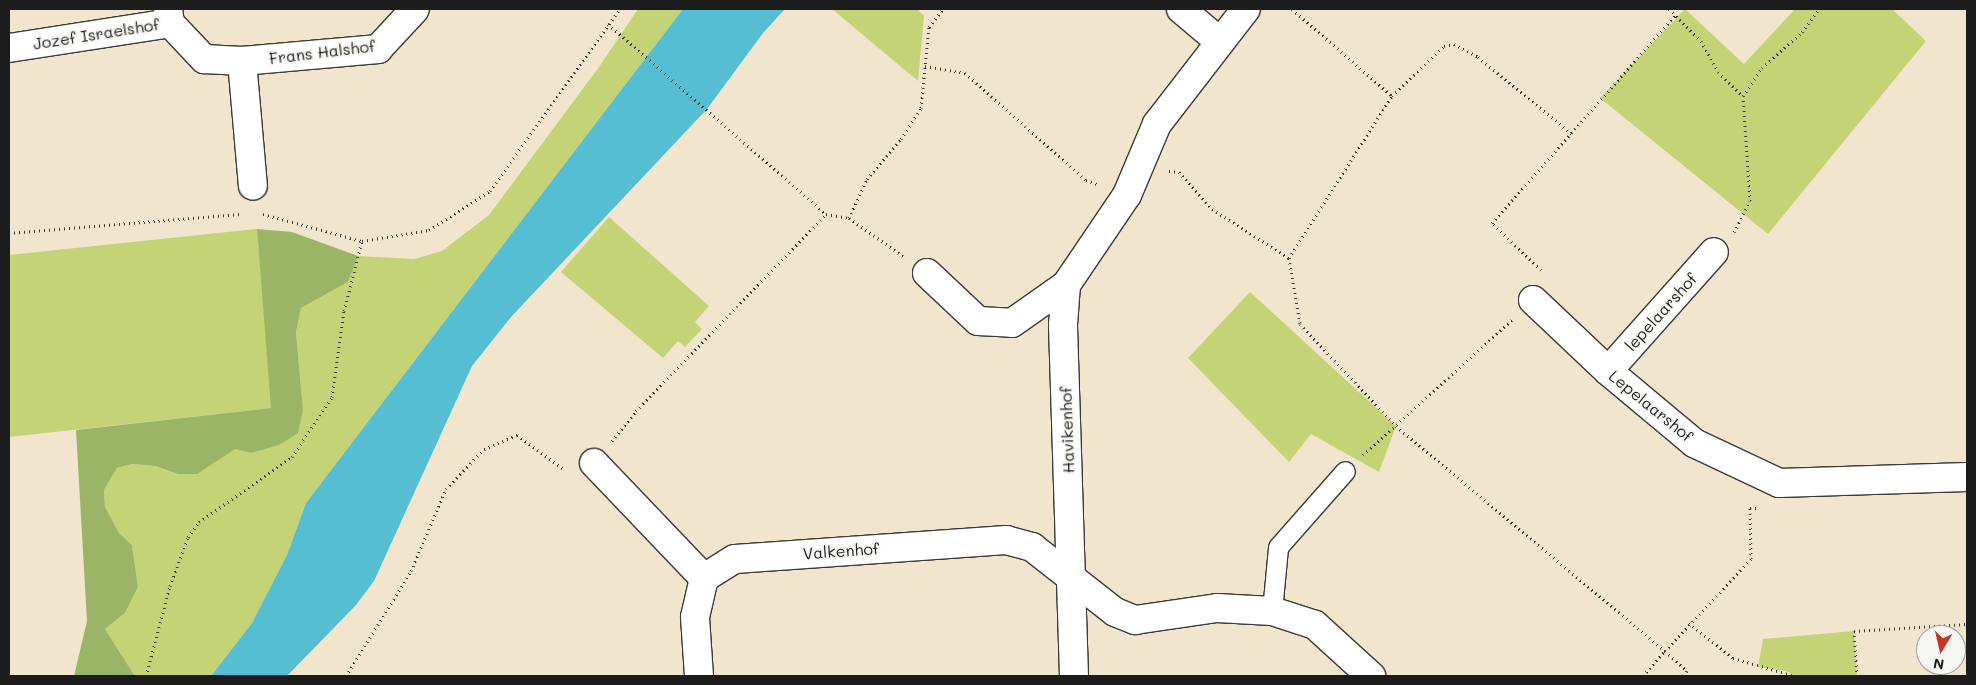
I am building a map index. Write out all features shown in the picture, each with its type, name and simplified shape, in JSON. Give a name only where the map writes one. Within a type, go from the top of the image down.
[{"type":"street","name":"Frans Halshof","points":[[169,16],[204,59],[242,61],[378,49],[415,9]]},
{"type":"street","points":[[1181,9],[1220,42]]},
{"type":"street","name":"Havikenhof","points":[[927,273],[978,322],[1012,323],[1066,285],[1127,195],[1157,124],[1246,9]]},
{"type":"street","name":"Jozef Israelshof","points":[[9,48],[169,16]]},
{"type":"street","points":[[242,61],[253,186]]},
{"type":"street","name":"lepelaarshof","points":[[1608,371],[1714,252]]},
{"type":"street","name":"Havikenhof","points":[[1066,285],[1063,325],[1074,676]]},
{"type":"street","name":"Lepelaarshof","points":[[1533,300],[1608,371],[1694,442],[1780,483],[1967,477]]},
{"type":"street","points":[[594,463],[704,578],[694,617],[699,676]]},
{"type":"street","name":"Valkenhof","points":[[704,578],[735,559],[1006,540],[1032,547],[1072,576],[1115,612],[1135,620],[1217,608],[1272,611],[1315,625],[1371,676]]},
{"type":"lane","points":[[1272,611],[1278,547],[1345,471]]},
{"type":"path","points":[[256,212],[362,241],[429,230],[490,191],[620,9]]},
{"type":"path","points":[[848,218],[868,179],[901,139],[921,108],[929,27],[943,9]]},
{"type":"path","points":[[1292,9],[1392,96]]},
{"type":"path","points":[[1669,9],[1676,14],[1701,42],[1718,72],[1743,96]]},
{"type":"path","points":[[1714,252],[1739,226],[1750,201],[1743,96],[1762,68],[1802,32],[1819,9]]},
{"type":"path","points":[[1345,471],[1552,281],[1492,223],[1676,14]]},
{"type":"path","points":[[608,24],[826,214],[848,218],[927,273]]},
{"type":"path","points":[[1572,134],[1478,57],[1454,44],[1444,46],[1392,96],[1289,258],[1300,324],[1396,426],[1665,651],[1687,671],[1683,676]]},
{"type":"path","points":[[925,66],[965,73],[1086,180],[1127,195]]},
{"type":"path","points":[[1138,168],[1179,172],[1212,209],[1289,258]]},
{"type":"path","points":[[9,234],[246,213]]},
{"type":"path","points":[[346,676],[411,571],[446,489],[484,449],[517,435],[577,478],[594,463],[636,411],[826,214]]},
{"type":"path","points":[[146,676],[170,586],[188,537],[199,522],[292,458],[332,396],[344,311],[362,241]]},
{"type":"path","points":[[1643,676],[1689,623],[1751,559],[1750,508]]},
{"type":"path","points":[[1689,623],[1733,658],[1794,676]]},
{"type":"path","points":[[1856,676],[1854,631],[1967,624]]},
{"type":"green space","points":[[638,9],[683,9],[306,503],[287,555],[252,623],[211,676],[135,676],[105,629],[125,613],[138,587],[132,545],[119,533],[105,507],[104,490],[117,468],[132,464],[154,466],[178,474],[235,449],[251,453],[303,410],[296,332],[301,308],[348,282],[358,256],[414,259],[442,251],[489,215],[599,67]]},
{"type":"green space","points":[[832,9],[917,9],[924,16],[918,81]]},
{"type":"green space","points":[[1685,9],[1744,64],[1795,9],[1892,9],[1926,41],[1768,234],[1600,98]]},
{"type":"green space","points":[[609,217],[709,306],[695,322],[702,329],[685,347],[678,341],[663,358],[561,272]]},
{"type":"green space","points":[[257,229],[272,408],[9,437],[9,255]]},
{"type":"green space","points":[[257,229],[292,232],[358,256],[348,282],[301,308],[296,332],[303,410],[298,433],[279,445],[251,453],[235,449],[197,474],[178,474],[155,466],[132,464],[117,468],[104,490],[105,507],[119,533],[132,545],[138,587],[125,613],[105,629],[135,676],[74,676],[87,621],[76,430],[271,408]]},
{"type":"green space","points":[[1250,292],[1396,426],[1379,472],[1311,434],[1289,462],[1188,358]]},
{"type":"green space","points":[[1854,631],[1857,676],[1795,676],[1786,671],[1758,667],[1763,639]]},
{"type":"water","points":[[683,9],[785,9],[763,33],[707,109],[511,317],[472,366],[374,581],[356,605],[287,676],[211,676],[252,623],[287,555],[306,503]]}]
